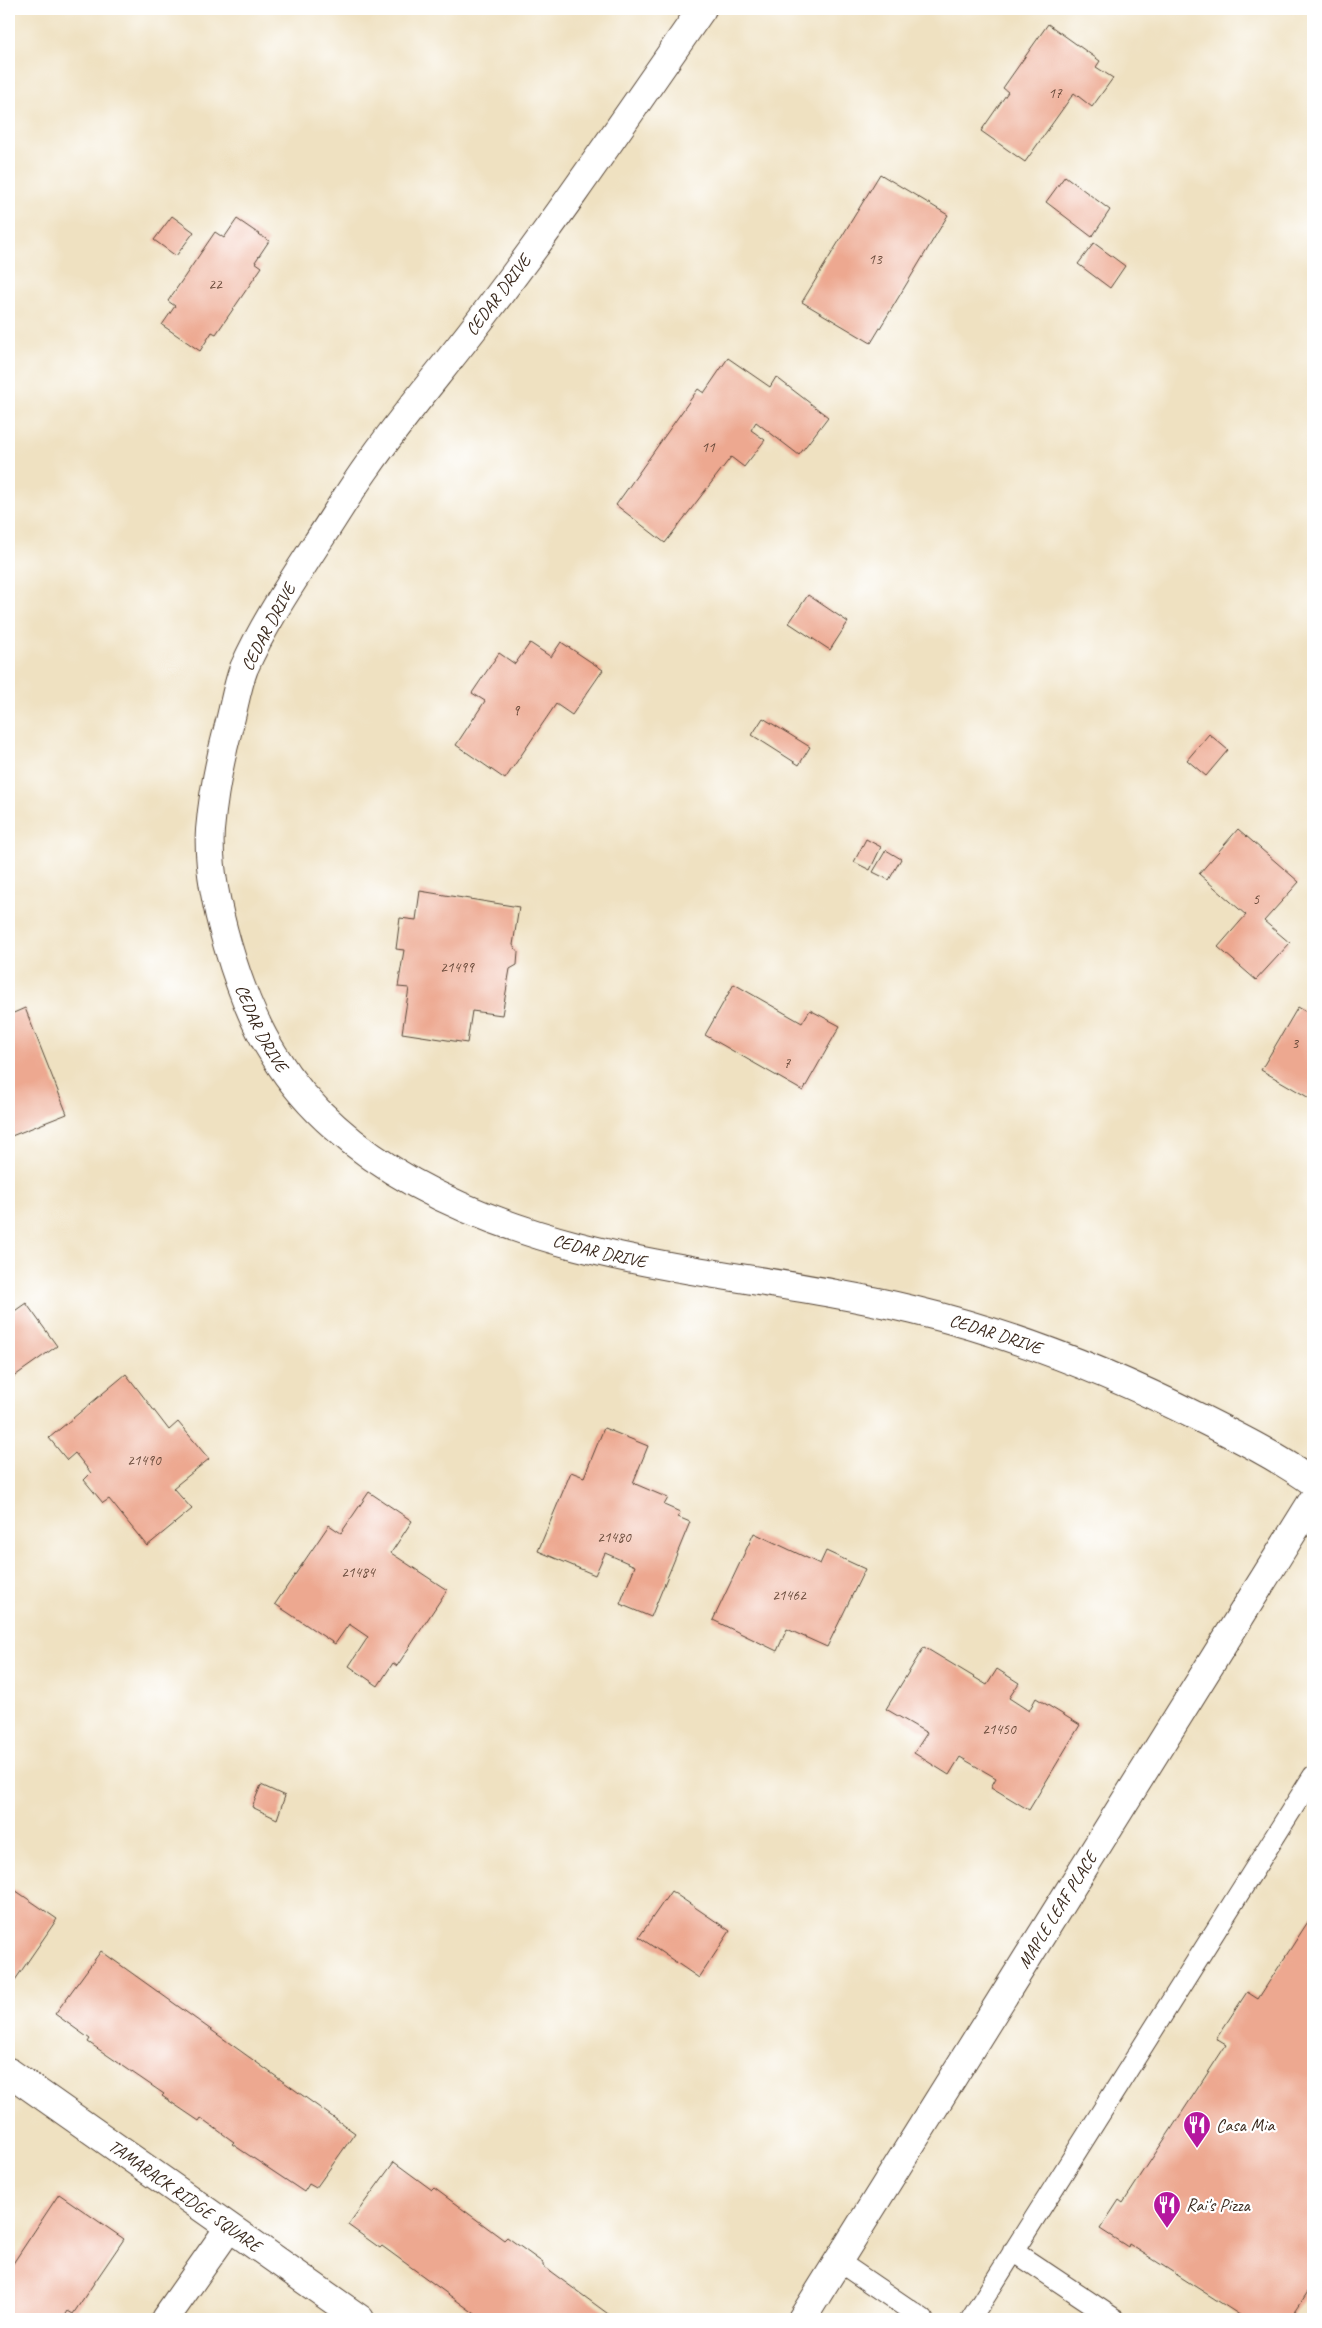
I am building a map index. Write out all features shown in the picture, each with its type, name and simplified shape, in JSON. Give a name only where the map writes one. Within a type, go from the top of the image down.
[{"type":"street","name":"CEDAR DRIVE","points":[[702,9],[504,288],[369,463],[280,600],[243,671],[222,754],[210,833],[216,904],[233,961],[256,1020],[279,1062],[302,1092],[336,1128],[379,1162],[427,1191],[445,1199],[499,1222],[577,1246],[661,1264],[796,1286],[892,1305],[967,1324],[1084,1364],[1147,1391],[1228,1432],[1313,1482]]},
{"type":"street","name":"MAPLE LEAF PLACE","points":[[802,2319],[1313,1500]]},
{"type":"street","name":"TAMARACK RIDGE SQUARE","points":[[9,2072],[360,2319]]},
{"type":"street","points":[[165,2319],[229,2228]]},
{"type":"lane","points":[[971,2319],[1313,1776]]},
{"type":"lane","points":[[1013,2251],[1116,2319]]},
{"type":"lane","points":[[838,2261],[923,2319]]},
{"type":"building","points":[[1048,24],[1100,61],[1096,67],[1113,78],[1092,107],[1074,93],[1025,162],[981,131],[1008,92],[1003,88]]},
{"type":"building","points":[[880,174],[948,215],[871,343],[802,302]]},
{"type":"building","points":[[1065,176],[1110,210],[1092,237],[1046,202]]},
{"type":"building","points":[[172,216],[194,232],[176,256],[154,240]]},
{"type":"building","points":[[237,219],[269,241],[255,262],[262,267],[216,334],[212,332],[200,351],[162,325],[175,306],[168,301],[215,232],[224,238]]},
{"type":"building","points":[[1094,243],[1125,266],[1110,288],[1078,264]]},
{"type":"building","points":[[728,358],[770,387],[776,377],[828,417],[799,455],[756,422],[751,430],[765,440],[744,467],[731,457],[665,543],[616,505],[698,389],[704,393]]},
{"type":"building","points":[[808,595],[848,622],[830,650],[789,623]]},
{"type":"building","points":[[561,642],[603,670],[572,715],[556,704],[505,779],[456,745],[485,701],[472,693],[499,653],[515,664],[530,643],[551,657]]},
{"type":"building","points":[[763,718],[810,747],[799,765],[752,735]]},
{"type":"building","points":[[1209,734],[1228,750],[1206,776],[1187,760]]},
{"type":"building","points":[[1238,829],[1299,882],[1264,921],[1290,943],[1256,980],[1218,947],[1246,915],[1199,874]]},
{"type":"building","points":[[866,839],[881,847],[870,870],[854,862]]},
{"type":"building","points":[[886,850],[901,859],[889,880],[873,872]]},
{"type":"building","points":[[420,891],[519,907],[513,945],[518,952],[517,965],[510,969],[502,1015],[472,1011],[467,1043],[402,1033],[409,988],[398,987],[404,950],[396,949],[400,918],[416,920]]},
{"type":"building","points":[[734,984],[802,1023],[810,1010],[840,1026],[803,1091],[705,1035]]},
{"type":"building","points":[[1298,1007],[1313,1016],[1313,1096],[1311,1099],[1261,1070]]},
{"type":"building","points":[[25,1008],[67,1114],[9,1137],[9,1094],[11,1093],[9,1087],[9,1015]]},
{"type":"building","points":[[26,1303],[57,1346],[9,1380],[9,1315]]},
{"type":"building","points":[[126,1374],[169,1430],[178,1422],[209,1459],[173,1488],[192,1509],[147,1546],[109,1499],[103,1503],[84,1480],[91,1473],[75,1453],[67,1460],[49,1438]]},
{"type":"building","points":[[604,1428],[648,1446],[633,1483],[668,1498],[664,1505],[680,1512],[678,1517],[690,1522],[651,1617],[620,1604],[635,1566],[605,1553],[595,1575],[538,1551],[571,1472],[584,1477]]},
{"type":"building","points":[[369,1492],[412,1521],[391,1553],[447,1590],[397,1666],[393,1663],[378,1686],[349,1666],[368,1637],[349,1624],[335,1644],[275,1604],[329,1525],[341,1533]]},
{"type":"building","points":[[754,1533],[820,1564],[826,1551],[865,1569],[827,1647],[787,1629],[777,1651],[713,1620]]},
{"type":"building","points":[[924,1647],[987,1685],[997,1669],[1019,1683],[1009,1698],[1029,1711],[1036,1698],[1080,1725],[1029,1810],[991,1787],[996,1778],[960,1757],[949,1775],[914,1753],[927,1733],[886,1709]]},
{"type":"building","points":[[261,1785],[285,1796],[277,1819],[252,1807]]},
{"type":"building","points":[[9,1886],[57,1919],[13,1983],[9,1981]]},
{"type":"building","points":[[671,1891],[730,1931],[699,1978],[639,1937]]},
{"type":"building","points":[[1313,1914],[1313,2284],[1292,2316],[1295,2317],[1294,2319],[1246,2319],[1129,2244],[1128,2247],[1100,2229],[1119,2200],[1123,2203],[1226,2045],[1216,2039],[1247,1992],[1258,1999]]},
{"type":"building","points":[[101,1951],[355,2133],[316,2188],[309,2184],[304,2192],[232,2144],[234,2142],[201,2118],[199,2121],[162,2096],[164,2094],[88,2042],[90,2039],[55,2014]]},
{"type":"building","points":[[394,2162],[432,2190],[434,2188],[504,2240],[507,2237],[615,2319],[482,2319],[382,2246],[380,2248],[348,2225]]},
{"type":"building","points":[[59,2194],[124,2239],[73,2314],[68,2311],[63,2319],[9,2319],[9,2267]]},
{"type":"place","name":"Casa Mia","points":[[1197,2149]]},
{"type":"place","name":"Rai's Pizza","points":[[1167,2229]]}]
